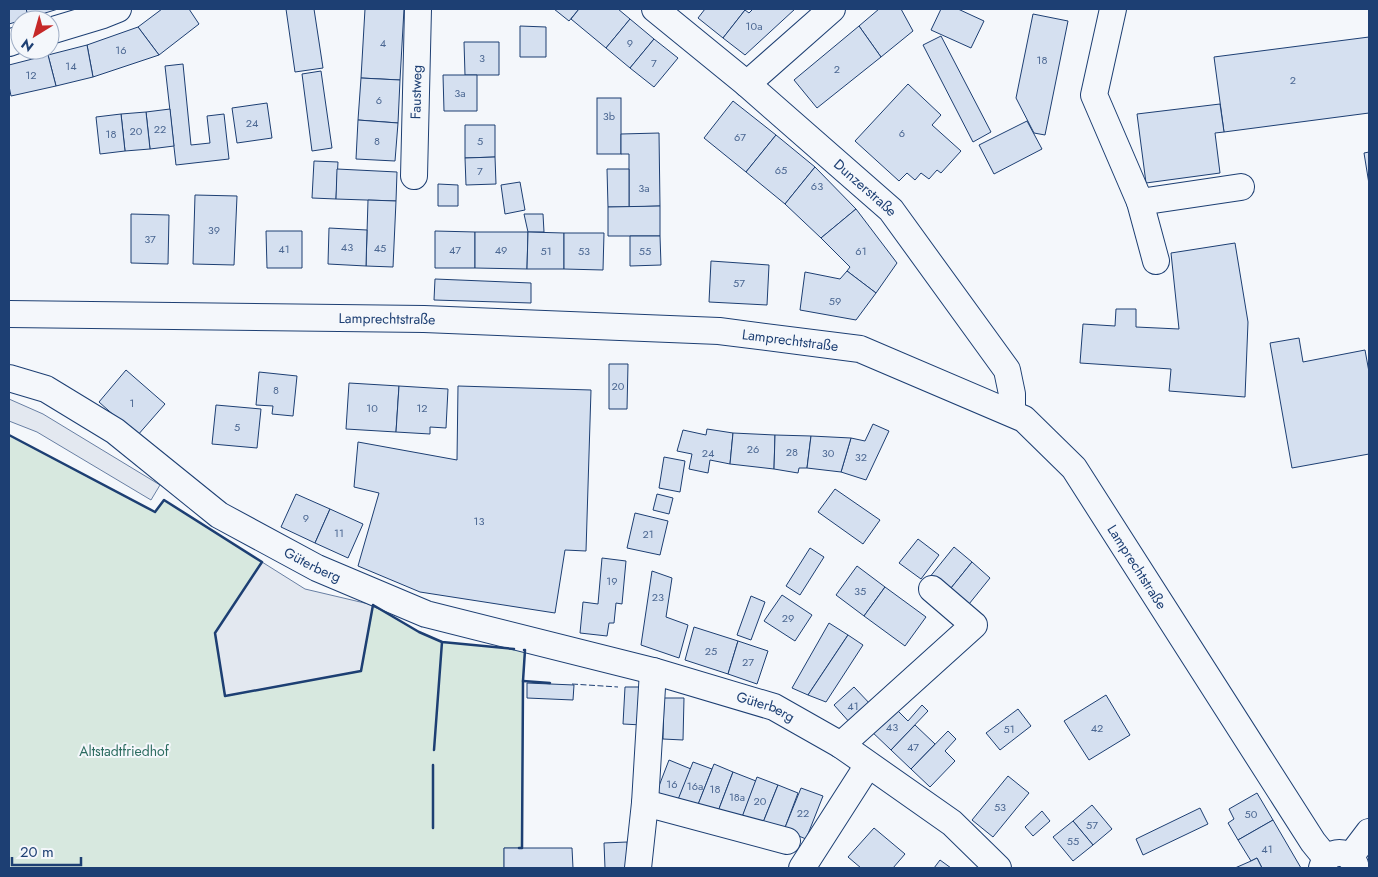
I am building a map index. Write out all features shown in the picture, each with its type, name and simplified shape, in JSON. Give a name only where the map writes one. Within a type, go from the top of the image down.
[{"type":"street","name":"Faustweg","points":[[414,176],[418,9]]},
{"type":"street","name":"Dunzerstraße","points":[[655,9],[748,84],[891,210],[1007,370],[1012,394],[1012,413]]},
{"type":"street","points":[[748,84],[832,9]]},
{"type":"street","points":[[1113,9],[1094,95],[1140,202],[1156,261]]},
{"type":"street","points":[[60,27],[107,11]]},
{"type":"street","points":[[1140,202],[1241,187]]},
{"type":"street","name":"Lamprechtstraße","points":[[9,314],[424,319],[719,331],[860,349],[1024,419],[1074,468],[1313,842],[1339,863]]},
{"type":"street","name":"Güterberg","points":[[9,378],[46,389],[107,426],[219,515],[317,568],[426,614],[653,671],[774,707],[841,745],[952,824],[998,868]]},
{"type":"street","points":[[841,745],[974,625],[932,589]]},
{"type":"street","points":[[638,868],[645,803],[653,671]]},
{"type":"street","points":[[802,868],[868,765]]},
{"type":"street","points":[[645,803],[787,841]]},
{"type":"street","points":[[1339,863],[1369,832]]},
{"type":"green space","name":"Altstadtfriedhof","points":[[9,435],[155,512],[164,500],[262,562],[216,633],[373,605],[419,632],[442,642],[525,650],[523,681],[522,848],[504,848],[504,868],[9,868]]},
{"type":"shaded area","points":[[9,399],[43,414],[160,485],[151,500],[37,432],[9,421]]},
{"type":"shaded area","points":[[262,562],[305,589],[373,605],[361,671],[225,696],[215,633]]},
{"type":"building","points":[[9,9],[26,9],[10,10],[9,24]]},
{"type":"building","points":[[26,9],[58,9],[55,10]]},
{"type":"building","points":[[162,9],[189,9],[199,24],[159,55],[138,27]]},
{"type":"building","points":[[286,9],[314,9],[323,68],[295,72]]},
{"type":"building","points":[[365,9],[404,9],[400,80],[361,78]]},
{"type":"building","points":[[554,9],[579,9],[569,21]]},
{"type":"building","points":[[579,9],[618,9],[630,19],[606,48],[571,19]]},
{"type":"building","points":[[705,9],[745,10],[723,38],[698,18]]},
{"type":"building","points":[[753,9],[795,9],[745,55],[723,38],[745,10],[749,13]]},
{"type":"building","points":[[879,9],[901,9],[913,31],[881,57],[859,26]]},
{"type":"building","points":[[941,9],[958,9],[984,21],[971,48],[931,30]]},
{"type":"building","points":[[1033,14],[1068,21],[1045,135],[1034,133],[1016,98]]},
{"type":"building","points":[[630,19],[654,39],[630,68],[606,48]]},
{"type":"building","points":[[520,26],[546,27],[546,57],[520,57]]},
{"type":"building","points":[[859,26],[881,57],[817,108],[794,80]]},
{"type":"building","points":[[138,27],[159,55],[93,77],[87,45]]},
{"type":"building","points":[[941,36],[991,132],[973,142],[923,45]]},
{"type":"building","points":[[1369,37],[1369,113],[1224,132],[1214,57]]},
{"type":"building","points":[[654,39],[678,58],[654,87],[630,68]]},
{"type":"building","points":[[464,42],[499,42],[499,75],[465,75]]},
{"type":"building","points":[[87,45],[93,77],[56,86],[49,60],[60,60],[60,52]]},
{"type":"building","points":[[28,60],[49,60],[56,86],[11,96],[9,65]]},
{"type":"building","points":[[183,64],[191,145],[210,143],[207,116],[224,114],[229,159],[176,165],[165,66]]},
{"type":"building","points":[[321,71],[332,148],[312,151],[302,74]]},
{"type":"building","points":[[443,75],[477,75],[477,111],[444,111]]},
{"type":"building","points":[[361,78],[400,80],[398,123],[358,120]]},
{"type":"building","points":[[908,84],[941,115],[932,125],[961,151],[941,173],[937,170],[929,179],[921,173],[915,180],[907,173],[899,181],[855,141]]},
{"type":"building","points":[[597,98],[621,98],[621,154],[597,154]]},
{"type":"building","points":[[733,101],[776,135],[746,172],[704,138]]},
{"type":"building","points":[[267,103],[272,138],[237,143],[232,108]]},
{"type":"building","points":[[1220,104],[1224,132],[1215,133],[1220,173],[1146,183],[1137,114]]},
{"type":"building","points":[[170,109],[174,146],[150,149],[146,112]]},
{"type":"building","points":[[146,112],[150,149],[125,151],[121,114]]},
{"type":"building","points":[[121,114],[125,151],[100,154],[96,117]]},
{"type":"building","points":[[358,120],[398,123],[395,161],[356,159]]},
{"type":"building","points":[[1027,121],[1042,149],[994,174],[979,145]]},
{"type":"building","points":[[465,125],[495,125],[495,157],[465,158]]},
{"type":"building","points":[[659,133],[660,206],[629,207],[629,154],[621,154],[621,134]]},
{"type":"building","points":[[776,135],[815,167],[785,204],[746,172]]},
{"type":"building","points":[[1369,152],[1369,184],[1364,153]]},
{"type":"building","points":[[495,157],[496,184],[466,185],[465,158]]},
{"type":"building","points":[[314,161],[338,162],[336,199],[312,198]]},
{"type":"building","points":[[815,167],[856,209],[821,238],[785,204]]},
{"type":"building","points":[[337,169],[397,172],[396,201],[336,199]]},
{"type":"building","points":[[607,169],[629,169],[629,207],[608,207]]},
{"type":"building","points":[[520,182],[525,210],[505,214],[501,185]]},
{"type":"building","points":[[438,184],[458,185],[458,206],[438,206]]},
{"type":"building","points":[[195,195],[237,196],[234,265],[193,264]]},
{"type":"building","points":[[368,200],[396,201],[393,267],[366,266]]},
{"type":"building","points":[[660,206],[660,236],[608,236],[608,207]]},
{"type":"building","points":[[856,209],[897,263],[876,293],[847,271],[850,267],[821,238]]},
{"type":"building","points":[[131,214],[169,215],[168,264],[131,263]]},
{"type":"building","points":[[524,214],[543,214],[544,232],[528,232]]},
{"type":"building","points":[[329,228],[367,230],[366,266],[328,264]]},
{"type":"building","points":[[266,231],[302,231],[302,268],[267,268]]},
{"type":"building","points":[[435,231],[475,232],[475,268],[435,268]]},
{"type":"building","points":[[475,232],[528,232],[527,269],[475,268]]},
{"type":"building","points":[[528,232],[564,233],[564,269],[527,269]]},
{"type":"building","points":[[564,233],[604,233],[603,270],[564,269]]},
{"type":"building","points":[[630,236],[660,236],[661,265],[630,266]]},
{"type":"building","points":[[1235,243],[1248,322],[1245,397],[1169,391],[1171,369],[1080,363],[1083,324],[1115,326],[1116,309],[1136,309],[1136,327],[1179,329],[1171,253]]},
{"type":"building","points":[[711,261],[769,265],[767,305],[709,302]]},
{"type":"building","points":[[847,271],[876,293],[856,320],[800,310],[805,272],[840,279]]},
{"type":"building","points":[[435,279],[531,283],[531,303],[434,300]]},
{"type":"building","points":[[1299,338],[1303,362],[1365,350],[1369,372],[1369,454],[1292,468],[1270,343]]},
{"type":"building","points":[[609,364],[628,364],[627,409],[609,409]]},
{"type":"building","points":[[126,370],[165,404],[137,436],[99,402]]},
{"type":"building","points":[[259,372],[297,376],[293,416],[272,414],[273,406],[256,405]]},
{"type":"building","points":[[349,383],[399,386],[396,432],[346,429]]},
{"type":"building","points":[[399,386],[448,389],[446,428],[430,427],[430,434],[396,432]]},
{"type":"building","points":[[458,386],[591,390],[586,551],[565,550],[555,613],[420,592],[358,566],[379,493],[354,487],[358,442],[457,460]]},
{"type":"building","points":[[216,405],[261,409],[257,448],[212,444]]},
{"type":"building","points":[[873,424],[889,431],[866,480],[841,472],[851,438],[865,441]]},
{"type":"building","points":[[707,429],[733,433],[730,464],[710,460],[708,473],[689,469],[692,454],[677,451],[683,430],[706,435]]},
{"type":"building","points":[[733,433],[775,435],[774,469],[730,464]]},
{"type":"building","points":[[775,435],[811,436],[807,468],[799,468],[798,473],[774,469]]},
{"type":"building","points":[[811,436],[851,438],[841,472],[807,468]]},
{"type":"building","points":[[664,457],[685,461],[680,492],[659,488]]},
{"type":"building","points":[[835,489],[880,520],[863,544],[818,512]]},
{"type":"building","points":[[296,494],[330,509],[315,543],[281,527]]},
{"type":"building","points":[[657,494],[673,498],[669,514],[653,510]]},
{"type":"building","points":[[330,509],[363,524],[348,558],[315,543]]},
{"type":"building","points":[[635,513],[668,521],[660,555],[627,548]]},
{"type":"building","points":[[918,539],[939,555],[921,579],[899,563]]},
{"type":"building","points":[[954,547],[972,562],[947,593],[929,578]]},
{"type":"building","points":[[810,548],[824,557],[800,595],[786,586]]},
{"type":"building","points":[[602,558],[626,561],[622,604],[616,603],[614,623],[609,623],[607,636],[580,633],[583,602],[598,604]]},
{"type":"building","points":[[972,562],[990,578],[965,609],[947,593]]},
{"type":"building","points":[[857,566],[885,587],[864,616],[836,595]]},
{"type":"building","points":[[652,571],[672,578],[666,617],[688,625],[679,658],[641,645]]},
{"type":"building","points":[[885,587],[926,617],[905,646],[864,616]]},
{"type":"building","points":[[782,595],[812,615],[795,641],[764,621]]},
{"type":"building","points":[[751,596],[765,602],[751,640],[737,635]]},
{"type":"building","points":[[829,623],[848,635],[808,695],[792,688]]},
{"type":"building","points":[[694,627],[738,641],[728,674],[685,660]]},
{"type":"building","points":[[848,635],[863,645],[826,702],[808,695]]},
{"type":"building","points":[[738,641],[768,651],[757,684],[728,674]]},
{"type":"building","points":[[527,683],[574,685],[573,700],[527,698]]},
{"type":"building","points":[[625,687],[643,687],[642,725],[623,724]]},
{"type":"building","points":[[854,687],[872,706],[851,724],[834,705]]},
{"type":"building","points":[[1106,695],[1130,735],[1089,760],[1064,721]]},
{"type":"building","points":[[664,698],[684,698],[683,740],[663,739]]},
{"type":"building","points":[[892,705],[908,721],[922,705],[928,711],[891,750],[869,729]]},
{"type":"building","points":[[1018,709],[1031,726],[1000,750],[986,733]]},
{"type":"building","points":[[915,725],[935,744],[911,769],[891,750]]},
{"type":"building","points":[[948,731],[956,739],[945,751],[955,761],[930,787],[911,769]]},
{"type":"building","points":[[669,760],[691,769],[675,808],[654,799]]},
{"type":"building","points":[[693,762],[712,769],[696,810],[677,802]]},
{"type":"building","points":[[714,764],[733,772],[717,814],[697,807]]},
{"type":"building","points":[[733,772],[756,781],[740,823],[717,814]]},
{"type":"building","points":[[1008,776],[1029,793],[993,837],[972,820]]},
{"type":"building","points":[[757,777],[778,785],[762,825],[742,817]]},
{"type":"building","points":[[778,785],[798,793],[783,833],[762,825]]},
{"type":"building","points":[[801,788],[823,796],[806,839],[784,830]]},
{"type":"building","points":[[1257,793],[1273,820],[1238,840],[1228,823],[1234,819],[1229,809]]},
{"type":"building","points":[[1092,805],[1112,829],[1093,845],[1073,821]]},
{"type":"building","points":[[1200,808],[1208,824],[1143,855],[1136,839]]},
{"type":"building","points":[[1042,811],[1050,821],[1033,836],[1025,827]]},
{"type":"building","points":[[1273,820],[1301,868],[1262,868],[1257,858],[1251,861],[1238,840]]},
{"type":"building","points":[[1073,821],[1093,845],[1073,861],[1053,837]]},
{"type":"building","points":[[874,828],[905,854],[893,868],[861,868],[848,857]]},
{"type":"building","points":[[627,842],[629,868],[605,868],[604,843]]},
{"type":"building","points":[[504,848],[572,848],[573,868],[504,868]]},
{"type":"building","points":[[1257,858],[1262,868],[1235,868],[1251,861]]},
{"type":"building","points":[[940,860],[951,868],[934,868]]},
{"type":"fence","points":[[572,684],[618,687]]},
{"type":"wall","points":[[9,435],[155,512],[164,500],[262,562],[215,633],[225,696],[361,671],[373,605],[419,632],[442,642],[514,649]]},
{"type":"wall","points":[[434,750],[442,642]]},
{"type":"wall","points":[[519,848],[522,848],[524,650]]},
{"type":"wall","points":[[523,681],[550,683]]},
{"type":"wall","points":[[433,765],[433,828]]}]
